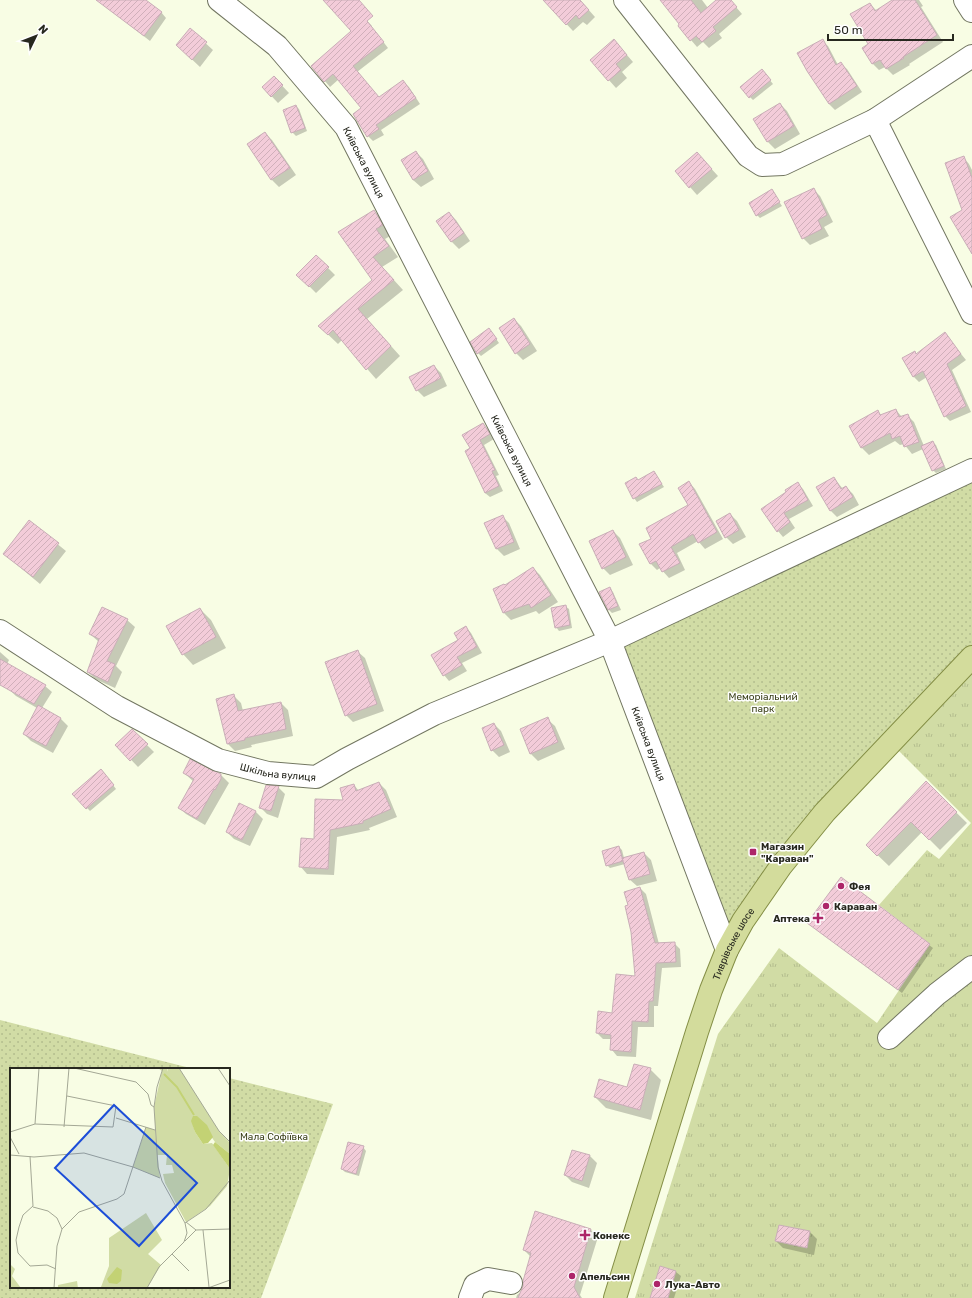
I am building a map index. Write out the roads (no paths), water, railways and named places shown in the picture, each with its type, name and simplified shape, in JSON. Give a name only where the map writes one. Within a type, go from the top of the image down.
[{"type":"main road","name":"Тиврівське шосе","points":[[615,1298],[697,1032],[711,990],[727,950],[765,888],[825,812],[972,658]]},
{"type":"street","name":"Київська вулиця","points":[[219,0],[277,46],[346,127],[610,641],[727,950]]},
{"type":"street","points":[[624,0],[748,156],[762,166],[783,164],[875,120],[972,56]]},
{"type":"street","points":[[965,0],[972,11]]},
{"type":"street","points":[[875,120],[972,313]]},
{"type":"street","name":"Шкільна вулиця","points":[[0,631],[117,707],[218,760],[268,774],[316,776],[434,714],[610,641],[972,470]]},
{"type":"street","points":[[889,1038],[937,994],[972,967]]},
{"type":"street","points":[[470,1298],[475,1285],[488,1279],[511,1283]]},
{"type":"place","name":"Магазин \"Караван\"","points":[[753,852]]},
{"type":"place","name":"Фея","points":[[841,886]]},
{"type":"place","name":"Караван","points":[[826,906]]},
{"type":"place","name":"Аптека","points":[[818,918]]},
{"type":"place","name":"Конекс","points":[[585,1235]]},
{"type":"place","name":"Апельсин","points":[[572,1276]]},
{"type":"place","name":"Лука-Авто","points":[[657,1284]]},
{"type":"park label","name":"Меморіальний парк","points":[[763,702]]},
{"type":"park label","name":"Мала Софіївка","points":[[274,1136]]}]
